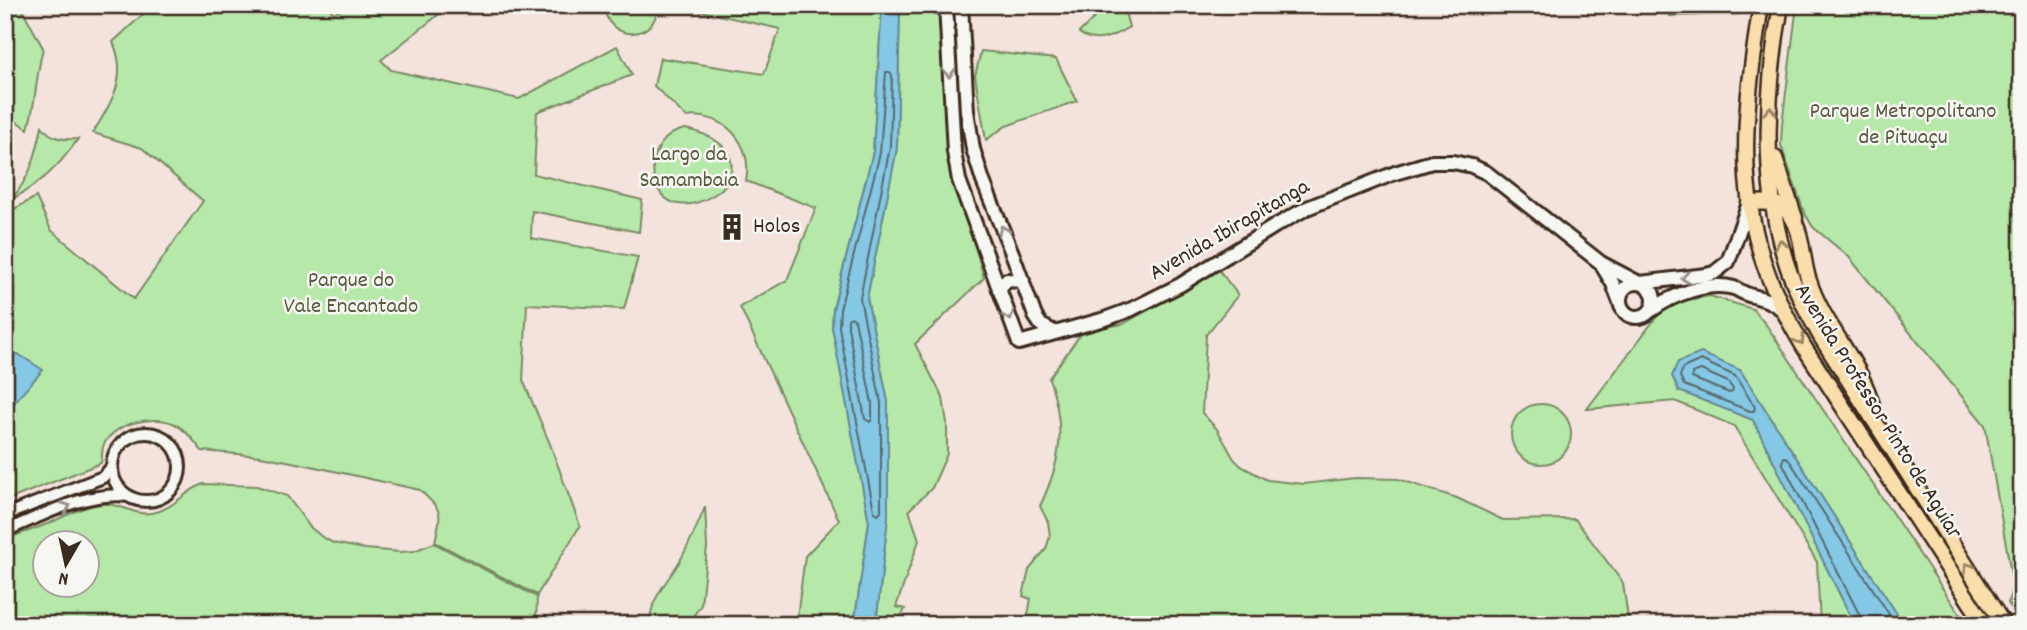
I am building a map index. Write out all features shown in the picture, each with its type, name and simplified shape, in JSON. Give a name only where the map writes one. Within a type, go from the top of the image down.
[{"type":"main road","name":"Avenida Ibirapitanga","points":[[946,5],[956,167],[964,196],[1019,343],[1132,309],[1180,285],[1307,208],[1395,173],[1432,162],[1453,162],[1487,173],[1601,263],[1639,283]]},
{"type":"main road","points":[[961,5],[967,111],[973,149],[1038,321],[1054,332]]},
{"type":"main road","name":"Avenida Professor Pinto de Aguiar","points":[[1761,5],[1746,119],[1746,175],[1756,239],[1765,266],[1783,311],[1984,625]]},
{"type":"main road","name":"Avenida Professor Pinto de Aguiar","points":[[1781,5],[1770,93],[1770,144],[1774,204],[1784,255],[1798,294],[1821,337],[2004,625]]},
{"type":"main road","points":[[1770,144],[1792,206],[1809,282],[1867,387],[1876,424]]},
{"type":"main road","points":[[1783,311],[1766,299],[1742,293],[1735,288],[1727,271],[1728,262],[1749,203],[1774,204],[1786,210],[1798,230]]},
{"type":"main road","points":[[991,267],[1005,270],[1014,258]]},
{"type":"main road","points":[[1728,262],[1714,274],[1629,285],[1620,297],[1620,302],[1623,310],[1632,317],[1644,316],[1675,295],[1719,287],[1735,288]]},
{"type":"main road","name":"Avenida Ibirapitanga","points":[[1601,263],[1620,302]]},
{"type":"main road","points":[[999,290],[1007,280],[1023,281]]},
{"type":"main road","points":[[1639,283],[1648,288],[1654,296],[1652,310]]},
{"type":"street","points":[[5,531],[91,498],[109,495],[155,500],[172,489],[180,472],[176,451],[156,435],[138,435],[123,443],[117,450],[113,467],[117,484],[130,497]]},
{"type":"street","points":[[5,514],[97,480],[113,467]]},
{"type":"green space","points":[[5,5],[20,5],[43,48],[28,129],[5,114]]},
{"type":"green space","name":"Parque do Vale Encantado","points":[[153,5],[326,5],[334,13],[352,5],[441,5],[447,8],[381,60],[391,70],[519,99],[617,46],[632,75],[537,112],[534,174],[642,200],[639,232],[532,211],[531,238],[638,257],[624,309],[527,304],[523,380],[580,526],[537,595],[435,542],[439,512],[420,490],[261,456],[202,451],[183,429],[166,421],[145,421],[124,427],[108,439],[103,447],[101,463],[5,501],[5,408],[13,404],[18,354],[5,355],[5,214],[36,197],[51,230],[134,299],[203,201],[142,148],[93,133],[116,90],[119,67],[113,42]]},
{"type":"green space","points":[[604,5],[658,5],[649,26],[631,33],[613,26]]},
{"type":"green space","points":[[675,5],[882,5],[873,152],[833,309],[832,327],[869,522],[854,625],[796,625],[805,556],[839,520],[740,307],[787,280],[816,208],[746,181],[745,154],[733,132],[712,119],[686,117],[654,86],[660,58],[764,74],[780,29]]},
{"type":"green space","points":[[900,5],[940,5],[961,195],[984,278],[915,344],[943,398],[947,423],[947,454],[932,488],[909,510],[919,540],[896,607],[905,609],[897,625],[876,625],[888,517],[888,402],[867,298],[897,148]]},
{"type":"green space","points":[[1097,5],[1123,5],[1129,27],[1098,39],[1079,33],[1097,15]]},
{"type":"green space","points":[[1665,5],[1742,5],[1739,14],[1670,16]]},
{"type":"green space","name":"Parque Metropolitano de Pituaçu","points":[[1797,5],[2022,5],[2022,625],[2008,603],[2013,585],[1985,425],[1849,257],[1813,227],[1804,212],[1781,145]]},
{"type":"green space","points":[[981,51],[1056,59],[1077,101],[1006,126],[986,140],[975,76]]},
{"type":"green space","points":[[42,126],[49,134],[58,138],[78,139],[48,174],[11,200],[32,165]]},
{"type":"green space","name":"Largo da Samambaia","points":[[685,129],[718,142],[729,155],[731,163],[730,176],[723,187],[715,194],[693,204],[675,203],[662,195],[655,181],[653,165],[658,150],[668,137]]},
{"type":"green space","points":[[1219,270],[1238,295],[1206,335],[1202,413],[1217,429],[1241,466],[1267,480],[1304,484],[1355,478],[1398,479],[1457,498],[1503,520],[1575,519],[1623,583],[1629,625],[1026,625],[1031,599],[1023,596],[1029,570],[1046,549],[1050,536],[1048,522],[1040,506],[1053,473],[1059,443],[1058,412],[1049,378],[1083,331],[1123,324]]},
{"type":"green space","points":[[1710,296],[1753,309],[1767,326],[1967,625],[1904,625],[1740,370],[1679,391],[1753,420],[1855,625],[1820,625],[1817,562],[1734,426],[1675,401],[1587,409],[1658,315],[1672,303]]},
{"type":"green space","points":[[1541,404],[1562,413],[1571,434],[1562,455],[1541,464],[1520,455],[1511,434],[1520,413]]},
{"type":"green space","points":[[203,484],[257,486],[287,496],[310,527],[333,543],[401,552],[414,551],[434,543],[537,597],[536,625],[5,625],[5,539],[32,530],[32,598],[102,598],[102,528],[36,528],[96,505],[110,504],[145,513],[171,505]]},
{"type":"green space","points":[[705,507],[707,547],[701,605],[687,625],[651,625],[652,607],[681,559]]},
{"type":"water","points":[[882,5],[900,5],[897,148],[867,298],[888,402],[888,517],[876,625],[854,625],[869,522],[832,327],[833,309],[873,152]]},
{"type":"water","points":[[1701,353],[1740,370],[1904,625],[1855,625],[1753,420],[1679,391],[1672,376],[1678,362]]},
{"type":"water","points":[[18,354],[43,370],[13,404],[5,408],[5,355]]},
{"type":"place","name":"Holos","points":[[732,227]]}]
